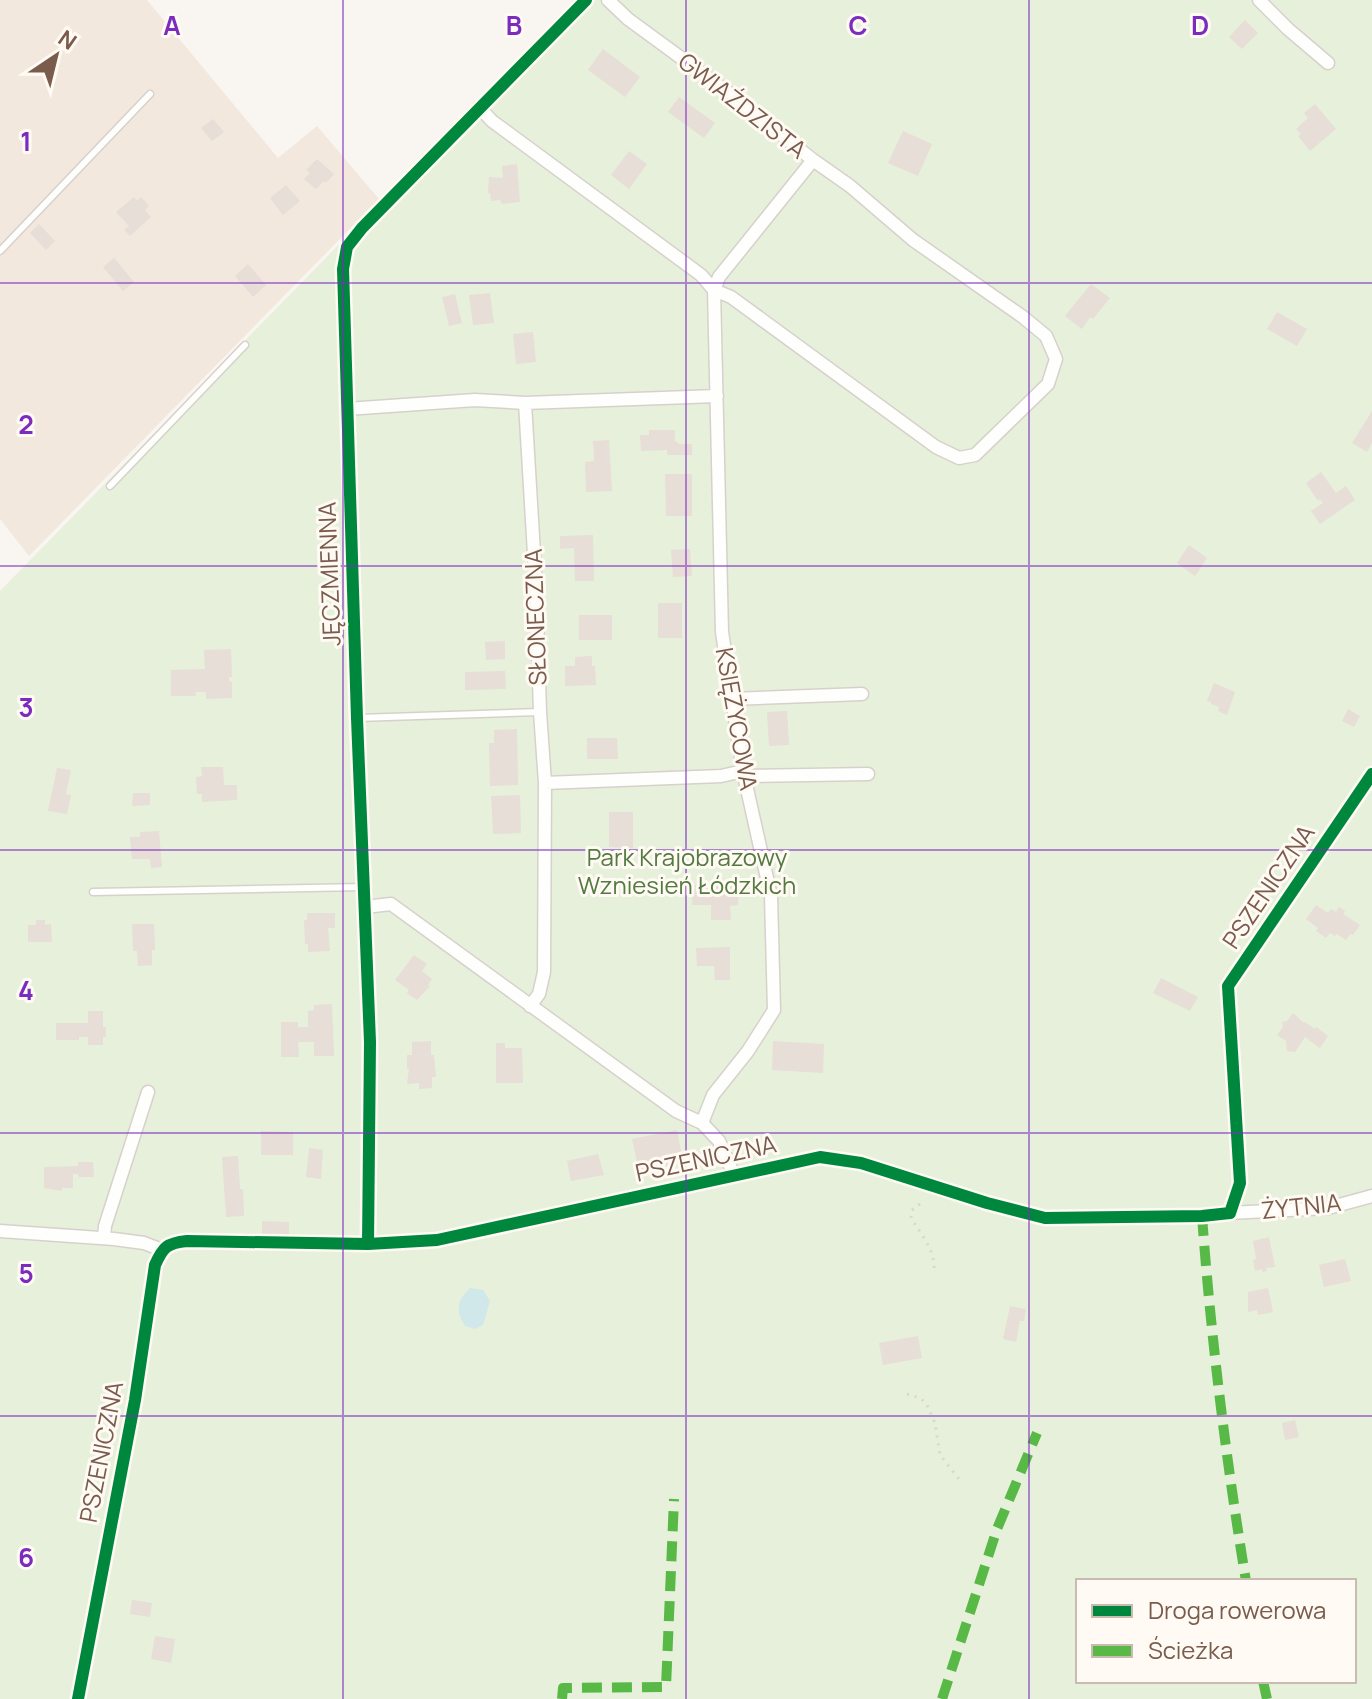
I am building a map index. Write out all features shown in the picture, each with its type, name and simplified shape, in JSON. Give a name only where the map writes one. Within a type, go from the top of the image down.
[{"type":"street","name":"JĘCZMIENNA","points":[[368,1244],[370,1042],[343,269],[347,247],[362,228],[586,0]]},
{"type":"street","name":"GWIAŹDZISTA","points":[[608,0],[628,19],[850,186],[913,240],[1023,317],[1046,336],[1056,359],[1048,384],[975,455],[959,458],[936,447],[731,297],[714,290]]},
{"type":"street","points":[[1259,0],[1328,63]]},
{"type":"street","points":[[479,107],[492,121],[701,275],[714,290],[719,277],[813,160]]},
{"type":"street","name":"KSIĘŻYCOWA","points":[[702,1123],[713,1095],[748,1051],[774,1010],[771,896],[744,774],[722,632],[714,290]]},
{"type":"street","points":[[347,409],[475,400],[525,403],[717,396]]},
{"type":"street","name":"SŁONECZNA","points":[[525,403],[545,783],[544,972],[539,994],[530,1006]]},
{"type":"street","points":[[732,699],[862,694]]},
{"type":"street","points":[[545,783],[744,774],[868,774]]},
{"type":"street","name":"PSZENICZNA","points":[[78,1699],[135,1400],[155,1265],[162,1250],[172,1242],[368,1244],[437,1240],[820,1157],[861,1163],[1045,1218],[1230,1213],[1240,1183],[1228,986],[1372,774]]},
{"type":"street","points":[[365,907],[391,904],[676,1111],[702,1123],[719,1141],[734,1175]]},
{"type":"street","points":[[104,1238],[105,1226],[148,1092]]},
{"type":"street","name":"ŻYTNIA","points":[[1230,1213],[1328,1208],[1372,1196]]},
{"type":"street","points":[[0,1231],[104,1238],[144,1243],[162,1250]]},
{"type":"lane","points":[[0,251],[150,94]]},
{"type":"lane","points":[[110,486],[245,345]]},
{"type":"lane","points":[[357,718],[540,712]]},
{"type":"lane","points":[[93,892],[364,887]]},
{"type":"path","points":[[920,1204],[912,1210],[911,1218],[931,1248],[935,1260],[934,1273]]},
{"type":"path","points":[[907,1394],[926,1403],[935,1423],[940,1455],[962,1483]]},
{"type":"shaded area","points":[[0,0],[147,0],[278,158],[317,126],[379,199],[29,556],[0,519]]},
{"type":"green space","name":"Park Krajobrazowy Wzniesień Łódzkich","points":[[575,0],[1372,0],[1372,1699],[0,1699],[0,591]]},
{"type":"water","points":[[470,1288],[483,1290],[490,1301],[483,1325],[475,1329],[465,1326],[459,1310],[462,1297]]},
{"type":"building","points":[[1245,20],[1258,33],[1242,49],[1229,37]]},
{"type":"building","points":[[603,49],[640,77],[625,97],[588,70]]},
{"type":"building","points":[[679,97],[715,123],[704,138],[668,112]]},
{"type":"building","points":[[1315,104],[1336,129],[1310,151],[1296,129],[1308,118],[1304,113]]},
{"type":"building","points":[[213,119],[224,132],[212,141],[201,128]]},
{"type":"building","points":[[903,131],[932,144],[918,176],[888,163]]},
{"type":"building","points":[[629,151],[647,164],[629,189],[611,175]]},
{"type":"building","points":[[317,159],[334,174],[316,189],[304,179],[310,173],[306,170]]},
{"type":"building","points":[[517,164],[520,202],[502,204],[500,200],[491,201],[489,177],[503,178],[502,166]]},
{"type":"building","points":[[286,185],[300,201],[283,215],[270,198]]},
{"type":"building","points":[[134,197],[137,201],[141,197],[149,206],[145,210],[151,217],[130,236],[124,230],[129,226],[116,212]]},
{"type":"building","points":[[39,224],[55,241],[46,250],[30,233]]},
{"type":"building","points":[[114,258],[134,282],[123,291],[103,267]]},
{"type":"building","points":[[248,264],[266,285],[253,297],[235,276]]},
{"type":"building","points":[[1091,284],[1110,298],[1082,329],[1065,316]]},
{"type":"building","points":[[490,293],[494,323],[473,325],[469,295]]},
{"type":"building","points":[[455,294],[462,323],[449,326],[442,297]]},
{"type":"building","points":[[1277,312],[1307,329],[1297,346],[1267,329]]},
{"type":"building","points":[[533,332],[536,362],[516,364],[513,334]]},
{"type":"building","points":[[1372,411],[1372,443],[1367,452],[1352,443]]},
{"type":"building","points":[[649,430],[675,430],[675,442],[692,444],[692,455],[667,455],[667,450],[641,451],[640,435],[649,435]]},
{"type":"building","points":[[609,440],[612,491],[586,492],[585,462],[594,461],[593,441]]},
{"type":"building","points":[[1321,472],[1336,493],[1346,486],[1355,500],[1320,524],[1311,511],[1323,503],[1320,499],[1318,501],[1306,483]]},
{"type":"building","points":[[665,474],[692,474],[692,516],[666,516]]},
{"type":"building","points":[[593,535],[594,581],[575,581],[574,548],[560,549],[560,536]]},
{"type":"building","points":[[1189,545],[1207,558],[1195,576],[1177,563]]},
{"type":"building","points":[[690,549],[692,576],[673,577],[671,550]]},
{"type":"building","points":[[658,603],[682,603],[682,638],[658,638]]},
{"type":"building","points":[[579,615],[612,615],[612,640],[579,640]]},
{"type":"building","points":[[505,641],[505,659],[486,660],[485,642]]},
{"type":"building","points":[[231,649],[232,677],[229,681],[232,682],[232,698],[206,699],[206,692],[195,692],[196,696],[171,696],[171,670],[205,669],[204,650]]},
{"type":"building","points":[[592,656],[596,685],[565,686],[565,666],[575,666],[575,657]]},
{"type":"building","points":[[505,671],[506,689],[465,690],[465,672]]},
{"type":"building","points":[[1214,683],[1235,692],[1227,715],[1207,701]]},
{"type":"building","points":[[1348,709],[1360,716],[1354,727],[1342,721]]},
{"type":"building","points":[[787,711],[789,745],[769,746],[767,712]]},
{"type":"building","points":[[517,729],[518,785],[490,786],[489,743],[494,743],[494,730]]},
{"type":"building","points":[[587,738],[617,738],[618,759],[587,759]]},
{"type":"building","points":[[201,767],[223,767],[224,785],[237,785],[237,800],[202,802],[202,794],[197,794],[196,777],[202,776]]},
{"type":"building","points":[[57,768],[71,770],[66,794],[71,795],[67,814],[48,811]]},
{"type":"building","points":[[133,793],[150,793],[150,805],[132,806]]},
{"type":"building","points":[[520,795],[521,833],[493,834],[491,796]]},
{"type":"building","points":[[609,812],[633,812],[633,848],[609,847]]},
{"type":"building","points":[[159,831],[162,867],[151,868],[150,859],[132,859],[130,837],[140,837],[140,832]]},
{"type":"building","points":[[693,885],[739,885],[738,905],[730,906],[731,920],[711,920],[711,905],[692,905]]},
{"type":"building","points":[[1316,905],[1328,913],[1331,909],[1336,912],[1339,907],[1345,911],[1343,914],[1360,925],[1346,940],[1330,933],[1326,938],[1306,919]]},
{"type":"building","points":[[307,913],[335,913],[335,928],[328,928],[330,951],[308,952],[304,920],[307,920]]},
{"type":"building","points":[[36,920],[45,920],[45,925],[51,924],[52,942],[28,942],[28,925],[36,925]]},
{"type":"building","points":[[132,924],[154,924],[152,965],[138,966],[137,951],[133,951]]},
{"type":"building","points":[[730,947],[730,980],[715,980],[714,966],[697,966],[696,948]]},
{"type":"building","points":[[414,955],[427,964],[422,971],[432,979],[430,986],[417,1000],[395,980]]},
{"type":"building","points":[[1161,978],[1198,997],[1190,1011],[1153,993]]},
{"type":"building","points":[[332,1004],[334,1056],[314,1056],[314,1042],[298,1042],[299,1057],[281,1057],[281,1022],[298,1022],[298,1027],[308,1027],[308,1011],[314,1010],[314,1005]]},
{"type":"building","points":[[88,1011],[103,1011],[106,1037],[103,1037],[103,1045],[88,1045],[88,1037],[56,1040],[56,1023],[88,1023]]},
{"type":"building","points":[[1293,1013],[1328,1036],[1320,1048],[1305,1037],[1295,1052],[1287,1051],[1286,1041],[1277,1035],[1283,1027],[1282,1022]]},
{"type":"building","points":[[431,1041],[436,1077],[432,1077],[432,1088],[419,1089],[419,1083],[407,1084],[407,1055],[412,1055],[412,1042]]},
{"type":"building","points":[[773,1041],[824,1044],[823,1073],[772,1070]]},
{"type":"building","points":[[496,1043],[505,1043],[505,1048],[522,1048],[523,1083],[496,1083]]},
{"type":"building","points":[[677,1130],[683,1162],[639,1171],[632,1139]]},
{"type":"building","points":[[261,1131],[293,1132],[293,1155],[261,1155]]},
{"type":"building","points":[[309,1148],[323,1150],[321,1179],[306,1177]]},
{"type":"building","points":[[598,1154],[604,1175],[571,1181],[567,1161]]},
{"type":"building","points":[[238,1156],[244,1216],[226,1217],[222,1157]]},
{"type":"building","points":[[78,1162],[93,1162],[94,1177],[73,1174],[73,1188],[62,1188],[62,1191],[44,1188],[44,1167],[78,1166]]},
{"type":"building","points":[[262,1221],[289,1222],[289,1235],[262,1234]]},
{"type":"building","points":[[1269,1237],[1275,1267],[1266,1268],[1267,1271],[1263,1272],[1262,1269],[1255,1271],[1253,1241]]},
{"type":"building","points":[[1345,1259],[1351,1281],[1324,1287],[1319,1265]]},
{"type":"building","points":[[1268,1288],[1273,1312],[1258,1315],[1257,1310],[1248,1312],[1248,1292]]},
{"type":"building","points":[[1010,1306],[1026,1309],[1016,1342],[1003,1339]]},
{"type":"building","points":[[918,1336],[922,1358],[883,1365],[879,1343]]},
{"type":"building","points":[[1295,1420],[1299,1437],[1285,1440],[1282,1423]]},
{"type":"building","points":[[132,1600],[152,1603],[150,1617],[130,1614]]},
{"type":"building","points":[[155,1636],[175,1639],[171,1663],[151,1659]]},
{"type":"marked path","points":[[1202,1216],[1220,1399],[1246,1579]]},
{"type":"marked path","points":[[942,1699],[997,1529],[1037,1433]]},
{"type":"marked path","points":[[562,1699],[563,1688],[666,1687],[674,1499]]},
{"type":"marked path","points":[[1263,1683],[1267,1699]]},
{"type":"cycle path","points":[[368,1244],[370,1042],[343,269],[347,247],[362,228],[586,0]]},
{"type":"cycle path","points":[[78,1699],[135,1400],[155,1265],[166,1247],[187,1241],[368,1244],[437,1240],[820,1157],[861,1163],[1045,1218],[1230,1213],[1240,1183],[1228,986],[1372,774]]}]
